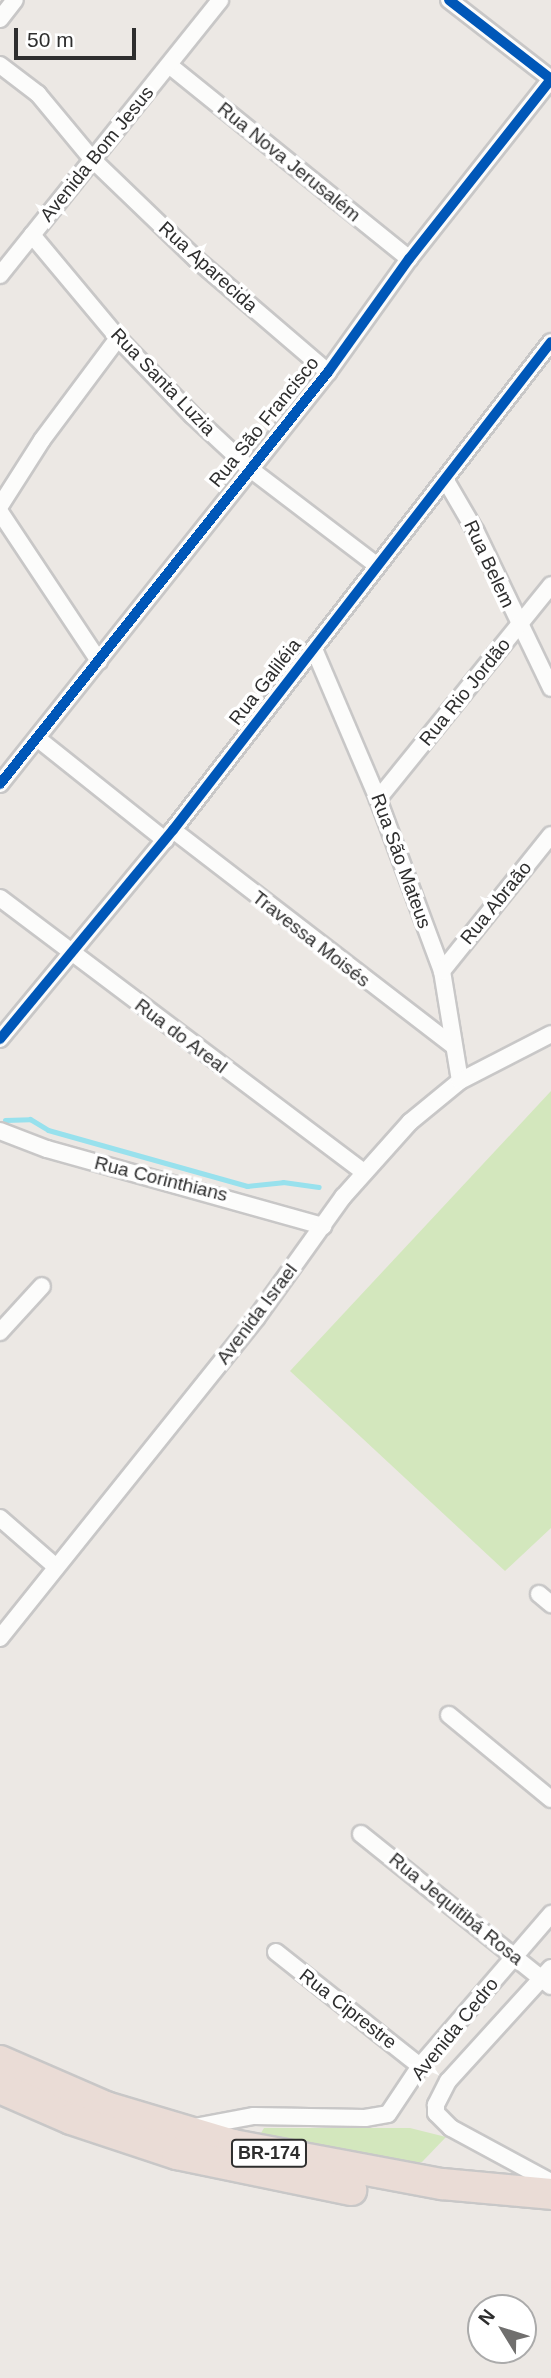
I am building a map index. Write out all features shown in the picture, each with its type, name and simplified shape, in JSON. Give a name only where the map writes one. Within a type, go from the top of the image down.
[{"type":"highway","name":"BR-174","points":[[0,2061],[106,2107],[181,2130],[329,2166],[551,2194]]},
{"type":"highway","name":"BR-174","points":[[0,2088],[71,2119],[177,2154],[304,2183],[551,2214]]},
{"type":"street","points":[[0,19],[15,0]]},
{"type":"street","name":"Avenida Bom Jesus","points":[[0,275],[220,0]]},
{"type":"street","points":[[450,0],[551,79]]},
{"type":"street","name":"Rua Aparecida","points":[[0,65],[38,94],[92,159],[196,259],[328,372]]},
{"type":"street","name":"Rua Nova Jerusalém","points":[[169,65],[409,259]]},
{"type":"street","name":"Rua São Francisco","points":[[2,778],[99,661],[249,468],[328,372],[409,259],[551,79]]},
{"type":"street","name":"Rua Santa Luzia","points":[[32,235],[118,338],[249,468],[375,564]]},
{"type":"street","points":[[0,506],[42,440],[118,338]]},
{"type":"street","name":"Rua Galiléia","points":[[0,1039],[169,835],[314,649],[375,564],[551,342]]},
{"type":"street","name":"Rua Belem","points":[[445,479],[476,533],[518,626],[551,688]]},
{"type":"street","points":[[0,512],[99,661]]},
{"type":"street","name":"Rua Rio Jordão","points":[[378,799],[551,585]]},
{"type":"street","name":"Rua São Mateus","points":[[314,649],[378,799],[442,971],[460,1081]]},
{"type":"street","name":"Travessa Moisés","points":[[37,738],[452,1045]]},
{"type":"street","name":"Rua Abraão","points":[[442,971],[551,835]]},
{"type":"street","name":"Rua do Areal","points":[[0,898],[364,1172]]},
{"type":"street","name":"Avenida Israel","points":[[0,1637],[55,1566],[159,1442],[364,1172],[419,1113],[460,1081],[551,1034]]},
{"type":"street","name":"Rua Corinthians","points":[[0,1131],[47,1149],[323,1226]]},
{"type":"street","points":[[0,1332],[43,1286]]},
{"type":"street","points":[[0,1518],[55,1566]]},
{"type":"street","points":[[449,1715],[551,1799]]},
{"type":"street","name":"Rua Jequitibá Rosa","points":[[361,1834],[516,1956],[548,1977]]},
{"type":"street","name":"Avenida Cedro","points":[[181,2130],[254,2116],[365,2118],[388,2114],[421,2066],[551,1914]]},
{"type":"street","name":"Rua Ciprestre","points":[[276,1952],[421,2066]]},
{"type":"street","name":"Avenida Cedro","points":[[548,1977],[448,2081],[436,2105],[436,2113],[451,2128],[551,2182]]},
{"type":"green space","points":[[551,1091],[551,1528],[505,1571],[290,1371]]},
{"type":"green space","points":[[264,2128],[410,2128],[446,2137],[422,2162],[407,2163],[261,2133]]},
{"type":"waterway","points":[[5,1120],[30,1119],[48,1130],[247,1186],[283,1182],[319,1187]]},
{"type":"cycle path","points":[[0,784],[328,372],[409,259],[551,79],[449,0]]},
{"type":"cycle path","points":[[0,1039],[173,830],[551,342]]}]
